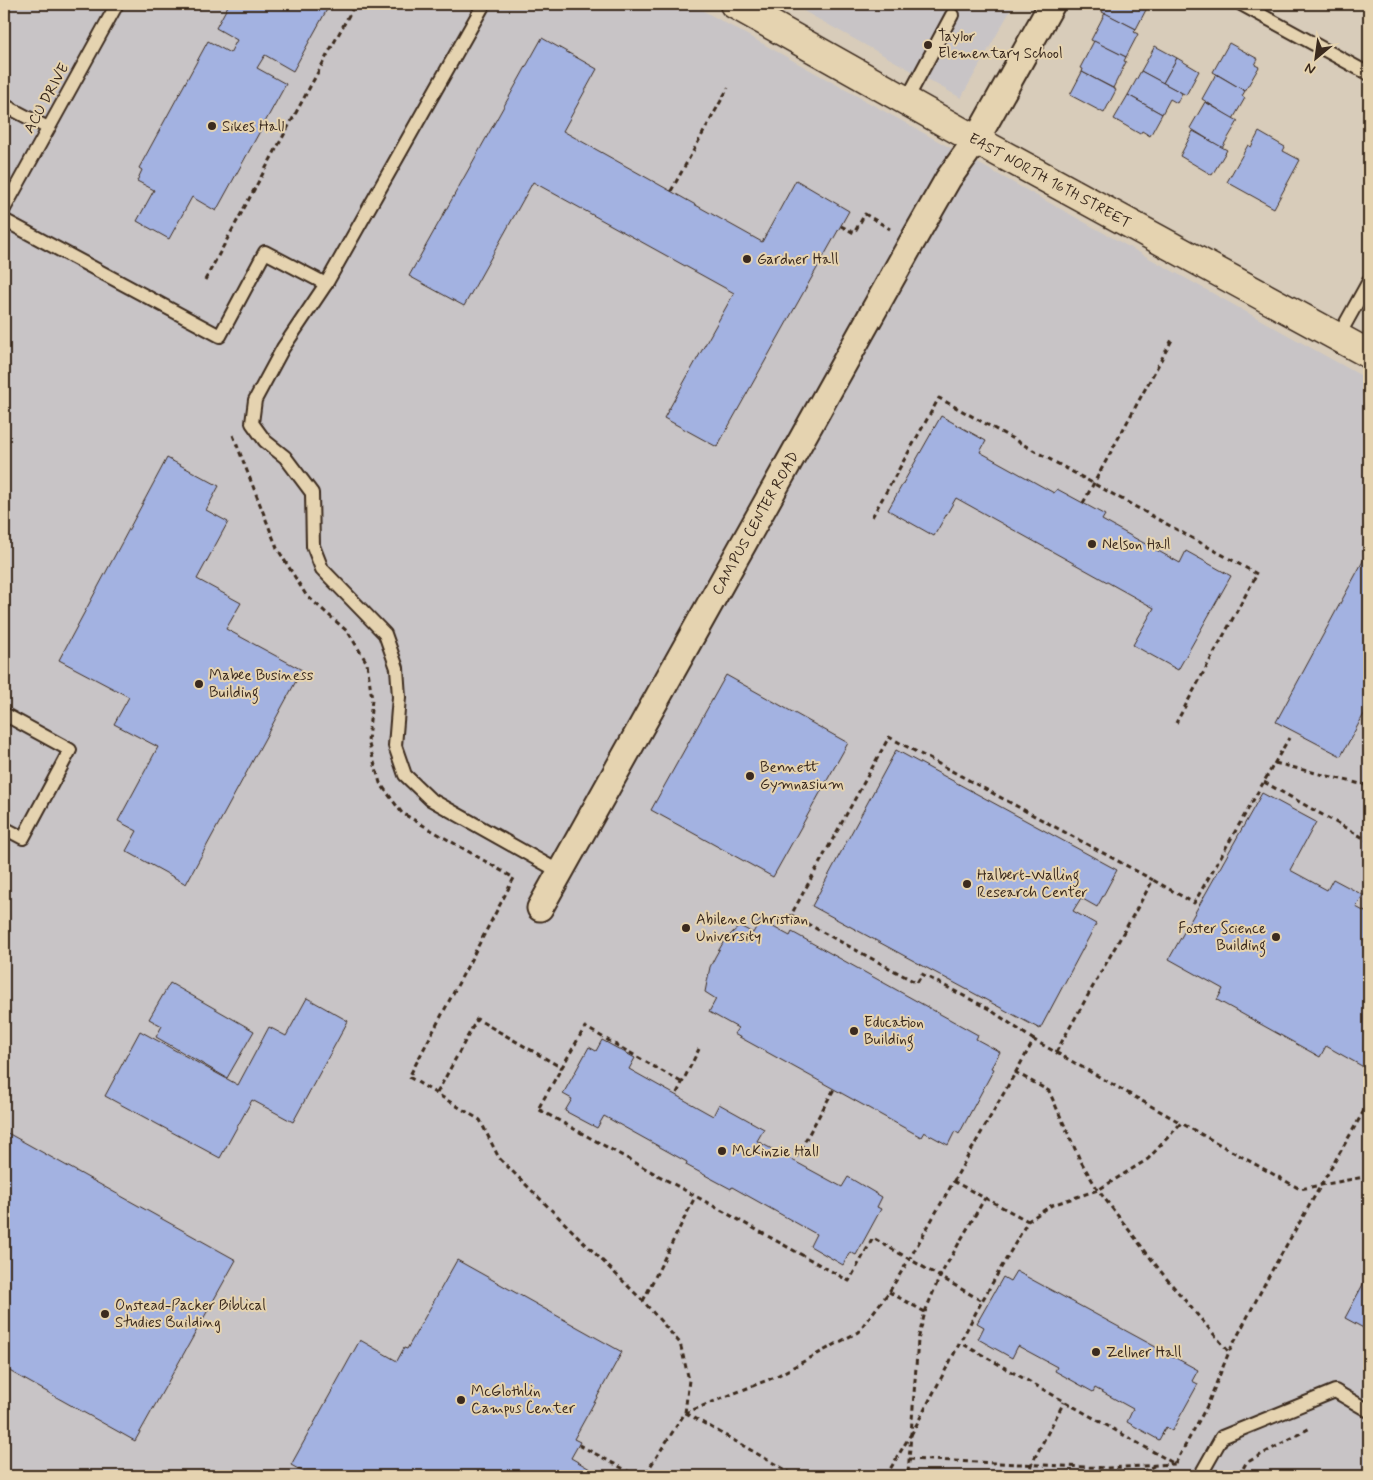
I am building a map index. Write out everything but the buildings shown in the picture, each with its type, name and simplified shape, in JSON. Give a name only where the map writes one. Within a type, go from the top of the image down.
[{"type":"street","name":"EAST NORTH 16TH STREET","points":[[734,4],[907,99],[976,140],[1369,354]]},
{"type":"street","name":"CAMPUS CENTER ROAD","points":[[540,908],[912,242],[948,179],[976,140],[1052,4]]},
{"type":"lane","name":"ACU DRIVE","points":[[4,209],[117,4]]},
{"type":"lane","points":[[484,4],[326,284],[283,348],[255,400],[252,423],[265,441],[285,457],[312,493],[314,546],[322,569],[385,634],[397,668],[399,697],[395,746],[405,776],[430,799],[560,872]]},
{"type":"lane","points":[[1242,4],[1369,74]]},
{"type":"lane","points":[[907,99],[952,15]]},
{"type":"lane","points":[[4,105],[48,128]]},
{"type":"lane","points":[[4,220],[220,336],[265,252],[326,284]]},
{"type":"lane","points":[[1338,337],[1369,281]]},
{"type":"lane","points":[[4,714],[70,750],[23,838],[4,828]]},
{"type":"lane","points":[[1200,1476],[1222,1437],[1335,1391],[1369,1411]]},
{"type":"path","points":[[205,280],[356,4]]},
{"type":"path","points":[[671,191],[728,88]]},
{"type":"path","points":[[841,226],[854,233],[865,214],[912,242]]},
{"type":"path","points":[[1083,503],[1173,338]]},
{"type":"path","points":[[872,517],[939,398],[1258,574],[1176,723]]},
{"type":"path","points":[[232,433],[277,548],[306,595],[348,632],[367,663],[372,699],[368,741],[380,783],[402,813],[514,878],[409,1077],[480,1120],[499,1158],[643,1300],[680,1343],[689,1380],[685,1413],[644,1476]]},
{"type":"path","points":[[1289,738],[1194,903],[889,737],[791,915],[917,983],[922,974],[988,1009],[1034,1040],[1300,1189],[1369,1176]]},
{"type":"path","points":[[1275,763],[1369,786]]},
{"type":"path","points":[[1264,782],[1369,841]]},
{"type":"path","points":[[1056,1052],[1153,880]]},
{"type":"path","points":[[436,1093],[477,1018],[562,1068]]},
{"type":"path","points":[[682,1082],[585,1027],[538,1109],[849,1281],[873,1238],[982,1301]]},
{"type":"path","points":[[685,1413],[775,1378],[858,1332],[889,1292],[910,1258],[1034,1040]]},
{"type":"path","points":[[677,1093],[699,1049]]},
{"type":"path","points":[[1015,1072],[1049,1091],[1080,1160],[1098,1190],[1166,1278],[1229,1352]]},
{"type":"path","points":[[796,1157],[834,1089]]},
{"type":"path","points":[[1175,1464],[1207,1406],[1229,1352],[1320,1185],[1369,1102]]},
{"type":"path","points":[[886,1476],[912,1433],[982,1301],[1028,1221],[1052,1205],[1098,1190],[1148,1159],[1181,1123]]},
{"type":"path","points":[[954,1181],[1028,1221]]},
{"type":"path","points":[[643,1300],[695,1197]]},
{"type":"path","points":[[913,1476],[908,1475],[909,1459],[918,1340],[925,1312],[940,1276],[985,1198]]},
{"type":"path","points":[[889,1292],[925,1312]]},
{"type":"path","points":[[961,1343],[1175,1464]]},
{"type":"path","points":[[1029,1476],[1031,1465],[1064,1402]]},
{"type":"path","points":[[685,1413],[796,1476]]},
{"type":"path","points":[[1239,1476],[1246,1463],[1310,1428]]},
{"type":"path","points":[[578,1445],[636,1476]]},
{"type":"path","points":[[909,1459],[1108,1468],[1175,1464]]},
{"type":"path","points":[[1134,1476],[1156,1465]]},
{"type":"shaded area","name":"Abilene Christian University","points":[[4,4],[691,4],[1369,380],[1369,1476],[4,1476]]},
{"type":"shaded area","name":"Taylor Elementary School","points":[[791,4],[1014,4],[961,98]]},
{"type":"place","name":"Taylor Elementary School","points":[[928,45]]},
{"type":"place","name":"Sikes Hall","points":[[212,126]]},
{"type":"place","name":"Gardner Hall","points":[[747,259]]},
{"type":"place","name":"Nelson Hall","points":[[1092,544]]},
{"type":"place","name":"Mabee Business Building","points":[[199,684]]},
{"type":"place","name":"Bennett Gymnasium","points":[[750,776]]},
{"type":"place","name":"Halbert-Walling Research Center","points":[[967,884]]},
{"type":"place","name":"Abilene Christian University","points":[[686,928]]},
{"type":"place","name":"Foster Science Building","points":[[1276,937]]},
{"type":"place","name":"Education Building","points":[[854,1031]]},
{"type":"place","name":"McKinzie Hall","points":[[722,1151]]},
{"type":"place","name":"Onstead-Packer Biblical Studies Building","points":[[105,1314]]},
{"type":"place","name":"Zellner Hall","points":[[1096,1352]]},
{"type":"place","name":"McGlothlin Campus Center","points":[[461,1400]]}]
